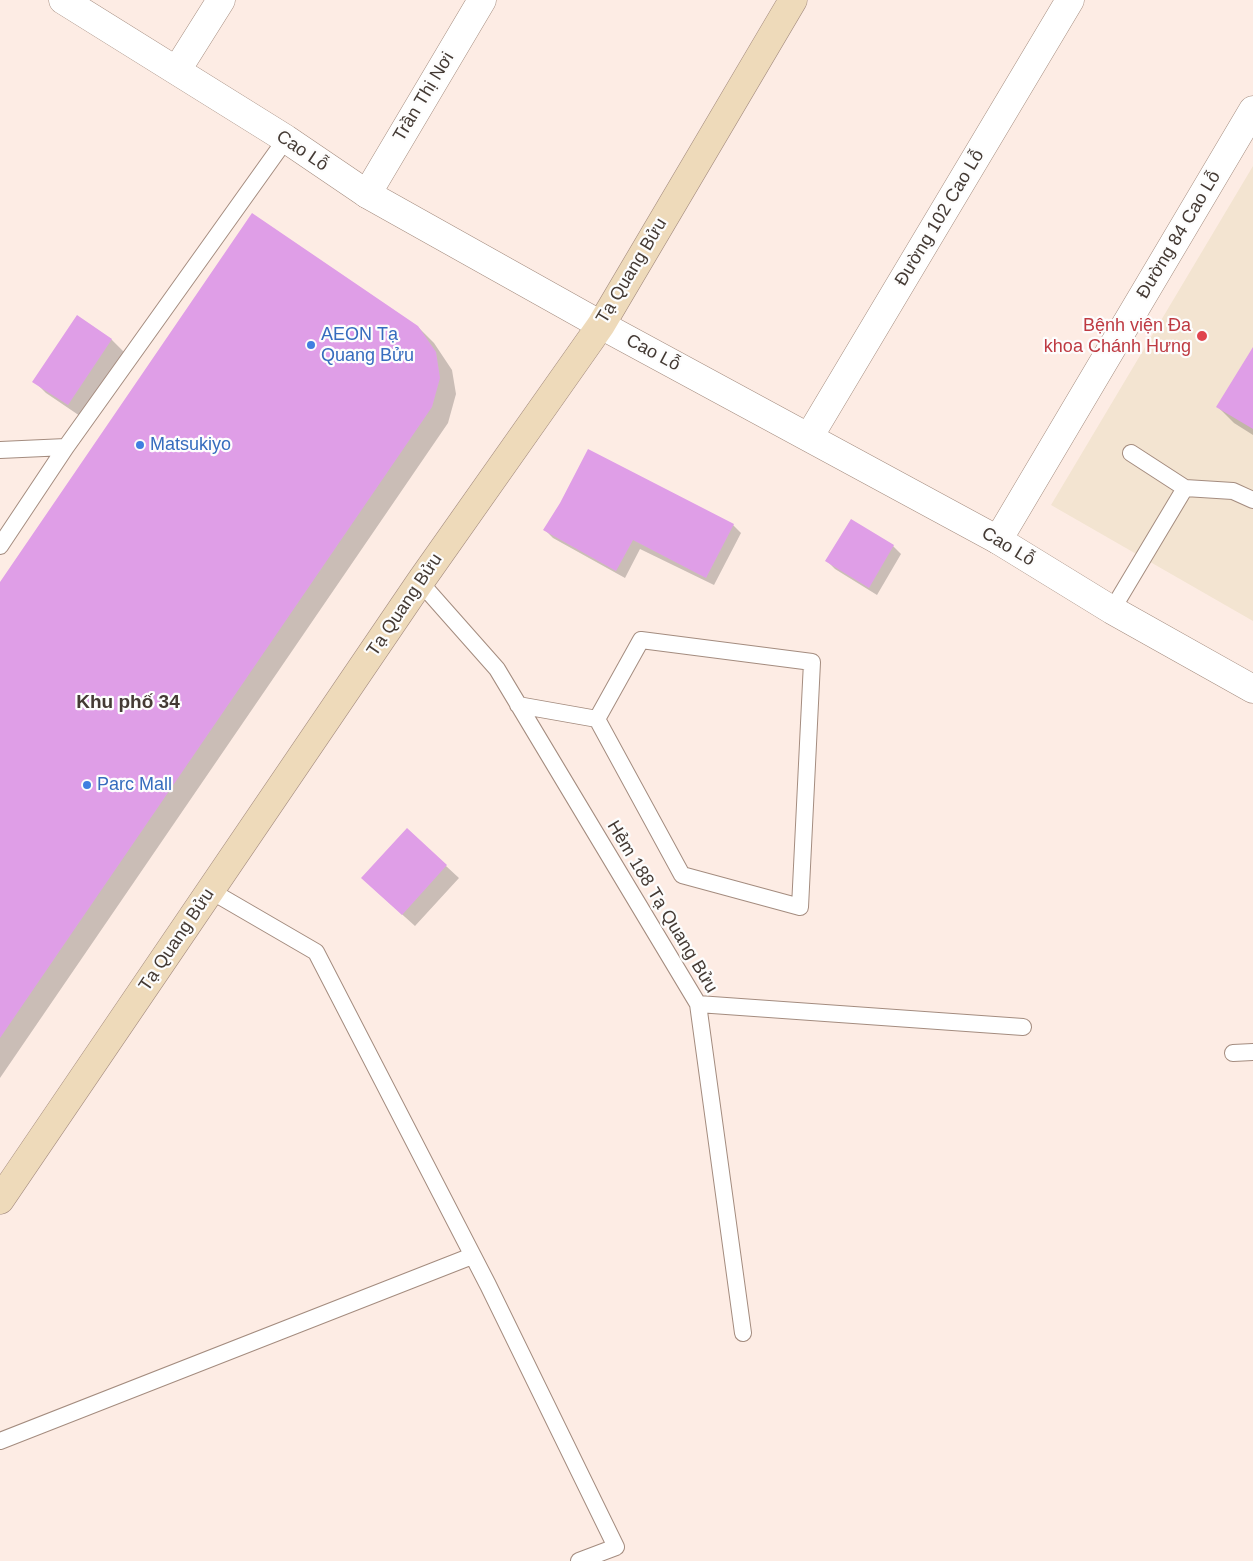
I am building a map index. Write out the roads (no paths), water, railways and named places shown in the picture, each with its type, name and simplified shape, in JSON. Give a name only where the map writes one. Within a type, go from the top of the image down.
[{"type":"main road","name":"Tạ Quang Bửu","points":[[0,1200],[420,582],[601,325],[793,0]]},
{"type":"street","name":"Cao Lỗ","points":[[63,0],[286,139],[367,194],[601,325],[998,540],[1112,610],[1253,689]]},
{"type":"street","points":[[177,70],[222,0]]},
{"type":"street","name":"Trần Thị Nơi","points":[[367,194],[482,0]]},
{"type":"street","name":"Đường 102 Cao Lỗ","points":[[809,437],[1070,0]]},
{"type":"street","name":"Đường 84 Cao Lỗ","points":[[998,540],[1253,110]]},
{"type":"lane","points":[[0,546],[66,447],[286,139]]},
{"type":"lane","points":[[0,450],[66,447]]},
{"type":"lane","points":[[1131,453],[1185,488],[1233,491],[1253,500]]},
{"type":"lane","points":[[1112,610],[1185,488]]},
{"type":"lane","name":"Hẻm 188 Tạ Quang Bửu","points":[[420,582],[497,669],[698,1004],[743,1333]]},
{"type":"lane","points":[[641,640],[812,662],[800,907],[682,875],[598,719],[641,640]]},
{"type":"lane","points":[[518,705],[598,719]]},
{"type":"lane","points":[[210,891],[316,952],[472,1256],[616,1547],[579,1561]]},
{"type":"lane","points":[[698,1004],[1023,1027]]},
{"type":"lane","points":[[1233,1053],[1253,1052]]},
{"type":"lane","points":[[0,1442],[472,1256]]},
{"type":"place","name":"Bệnh viện Đa khoa Chánh Hưng","points":[[1202,336]]},
{"type":"place","name":"AEON Tạ Quang Bửu","points":[[311,345]]},
{"type":"place","name":"Matsukiyo","points":[[140,445]]},
{"type":"place","name":"Parc Mall","points":[[87,785]]},
{"type":"district","name":"Khu phố 34","points":[[128,703]]}]
